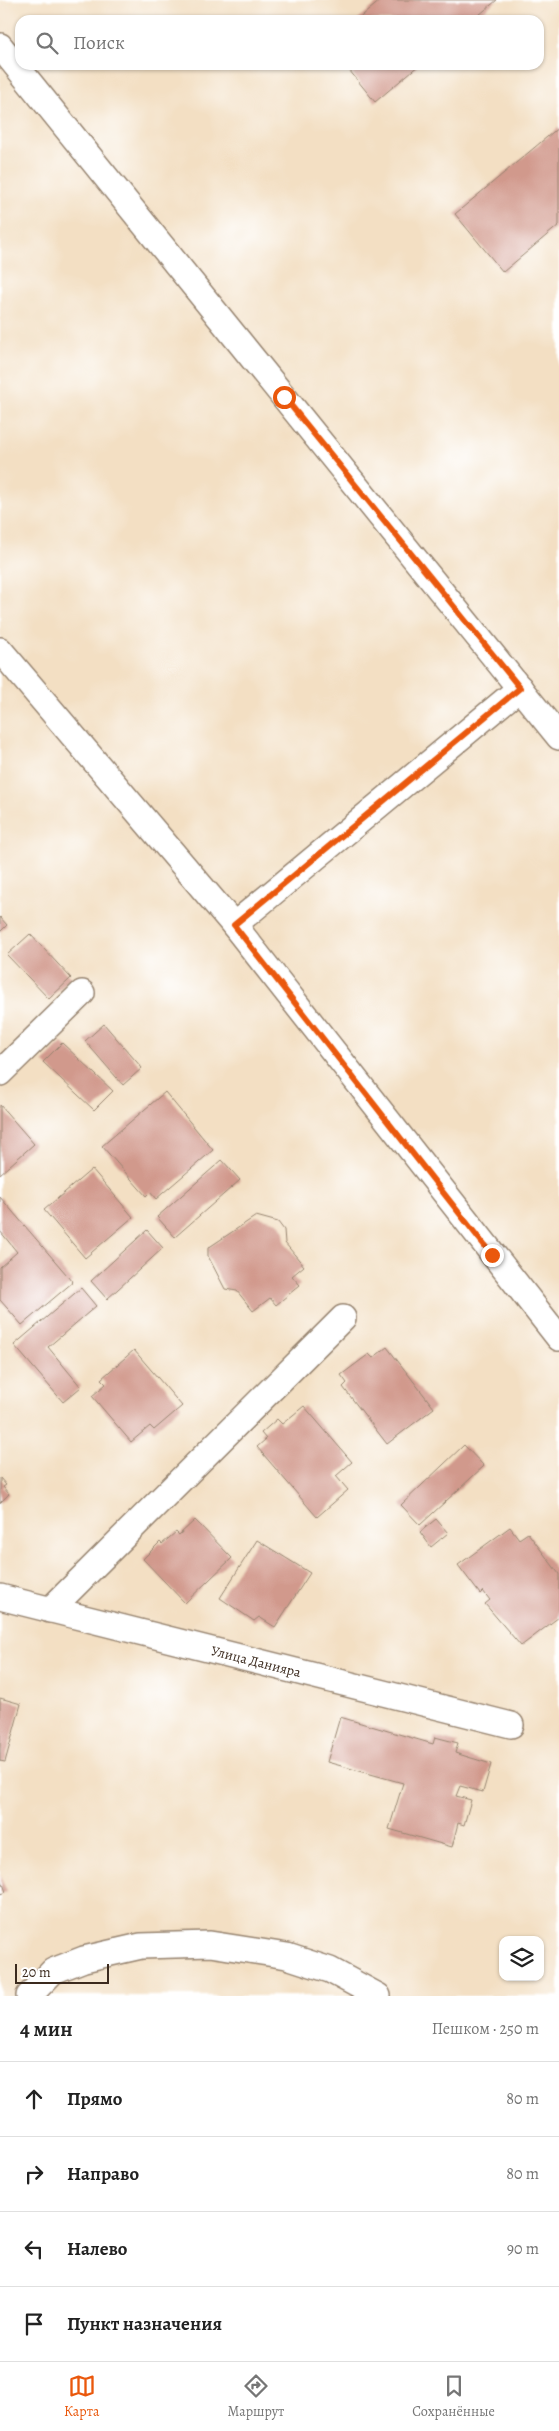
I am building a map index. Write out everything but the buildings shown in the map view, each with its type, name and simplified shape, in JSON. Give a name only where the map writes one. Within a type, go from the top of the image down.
[{"type":"street","points":[[0,46],[15,65]]},
{"type":"street","points":[[19,70],[559,737]]},
{"type":"street","points":[[0,650],[234,925],[559,1338]]},
{"type":"street","points":[[234,925],[520,688]]},
{"type":"street","points":[[0,1072],[82,993]]},
{"type":"street","points":[[50,1610],[343,1318]]},
{"type":"street","name":"Улица Данияра","points":[[0,1597],[511,1725]]},
{"type":"street","points":[[29,1996],[53,1971],[84,1959],[141,1946],[210,1944],[287,1956],[330,1970],[378,1996]]},
{"type":"route","points":[[284,397],[520,688],[234,925],[492,1255]]}]
